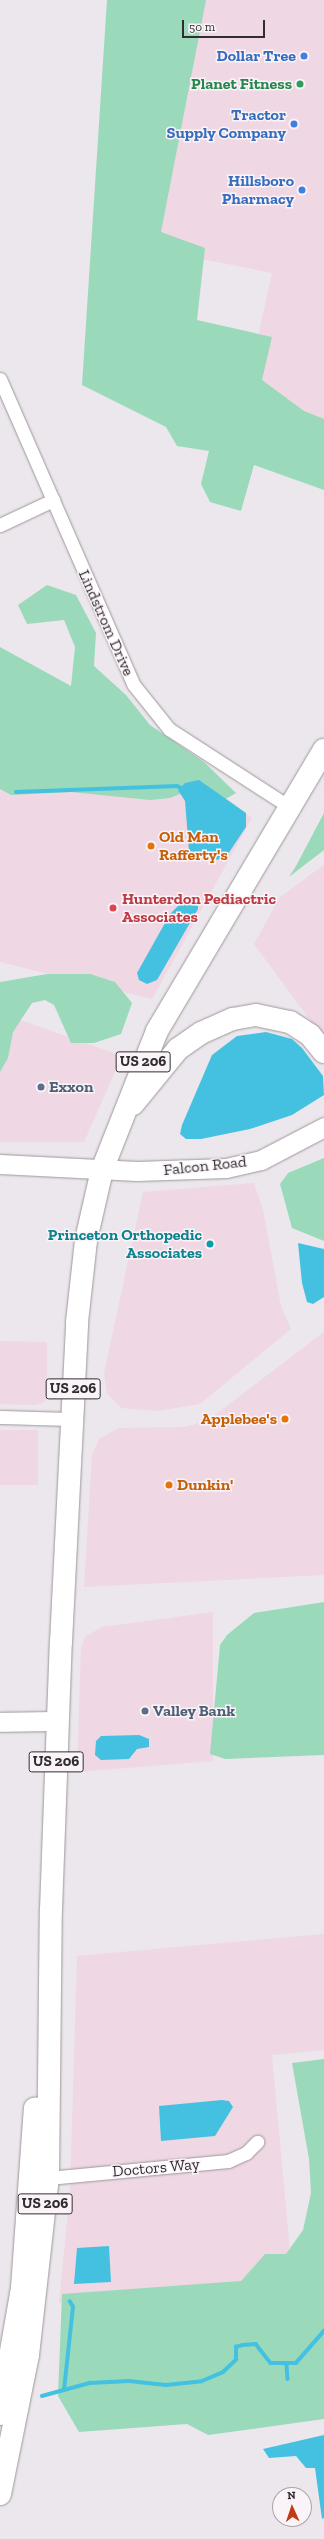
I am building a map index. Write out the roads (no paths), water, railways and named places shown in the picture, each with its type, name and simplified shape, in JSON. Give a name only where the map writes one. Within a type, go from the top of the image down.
[{"type":"highway","name":"US 206","points":[[0,2494],[28,2355],[48,2178],[51,1910],[71,1419],[79,1290],[102,1170],[120,1120],[157,1032],[288,806],[324,750]]},
{"type":"highway","points":[[120,1120],[178,1049],[201,1033],[233,1019],[256,1015],[290,1022],[310,1035],[324,1052]]},
{"type":"highway","name":"US 206","points":[[0,2414],[28,2233],[38,2034],[51,1910]]},
{"type":"street","name":"Lindstrom Drive","points":[[0,378],[133,684],[153,712],[188,743],[288,806]]},
{"type":"street","points":[[0,524],[53,500]]},
{"type":"street","name":"Falcon Road","points":[[0,1164],[102,1170],[226,1168],[274,1154],[324,1127]]},
{"type":"street","points":[[0,1417],[71,1419]]},
{"type":"street","points":[[0,1722],[58,1721]]},
{"type":"street","name":"Doctors Way","points":[[48,2178],[228,2161],[246,2153],[257,2142]]},
{"type":"water","points":[[199,780],[246,813],[246,827],[224,860],[197,858],[189,851],[185,801],[178,790],[185,783]]},
{"type":"water","points":[[183,901],[198,906],[198,909],[157,980],[147,984],[139,980],[137,973],[170,914]]},
{"type":"water","points":[[266,1032],[292,1039],[302,1048],[323,1076],[324,1095],[292,1115],[250,1129],[201,1139],[186,1139],[180,1134],[182,1125],[212,1055],[237,1036]]},
{"type":"water","points":[[298,1243],[324,1249],[324,1297],[313,1304],[307,1302],[302,1283]]},
{"type":"water","points":[[139,1735],[149,1739],[149,1747],[137,1749],[129,1759],[101,1760],[95,1755],[96,1741],[101,1736]]},
{"type":"water","points":[[222,2100],[229,2101],[233,2107],[215,2136],[161,2141],[159,2106]]},
{"type":"water","points":[[109,2246],[111,2282],[74,2284],[77,2248]]},
{"type":"water","points":[[324,2435],[324,2518],[322,2519],[315,2468],[306,2468],[296,2456],[269,2458],[263,2449]]},
{"type":"waterway","points":[[16,792],[177,786],[184,789]]},
{"type":"waterway","points":[[64,2390],[73,2307],[70,2302]]},
{"type":"waterway","points":[[42,2396],[90,2383],[129,2381],[166,2385],[202,2381],[223,2372],[236,2360],[236,2347],[243,2345],[256,2344],[271,2363],[296,2363],[324,2331]]},
{"type":"waterway","points":[[287,2365],[288,2379]]},
{"type":"place","name":"Dollar Tree","points":[[304,56]]},
{"type":"place","name":"Planet Fitness","points":[[300,84]]},
{"type":"place","name":"Tractor Supply Company","points":[[294,124]]},
{"type":"place","name":"Hillsboro Pharmacy","points":[[302,190]]},
{"type":"place","name":"Old Man Rafferty's","points":[[151,846]]},
{"type":"place","name":"Hunterdon Pediactric Associates","points":[[113,908]]},
{"type":"place","name":"Exxon","points":[[41,1087]]},
{"type":"place","name":"Princeton Orthopedic Associates","points":[[210,1244]]},
{"type":"place","name":"Applebee's","points":[[285,1419]]},
{"type":"place","name":"Dunkin'","points":[[169,1485]]},
{"type":"place","name":"Valley Bank","points":[[145,1711]]}]
